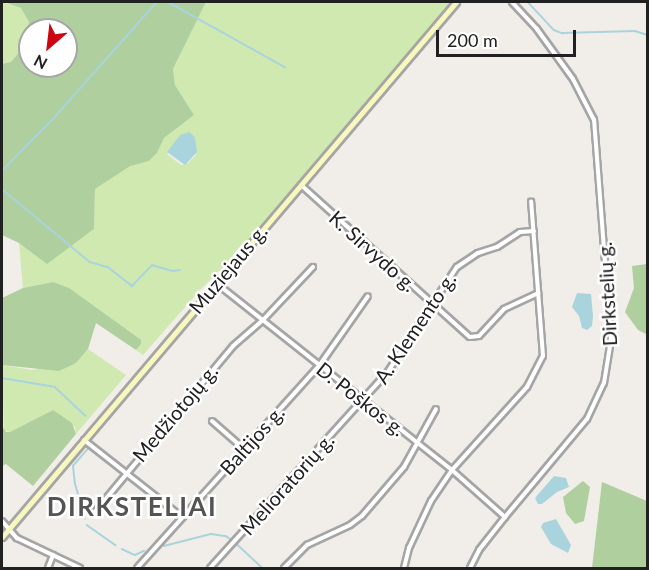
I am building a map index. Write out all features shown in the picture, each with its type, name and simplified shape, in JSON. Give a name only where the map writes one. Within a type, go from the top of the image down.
[{"type":"main road","name":"Muziejaus g.","points":[[2,537],[456,2]]},
{"type":"street","name":"Dirkstelių g.","points":[[470,568],[479,550],[586,419],[604,382],[612,340],[594,120],[573,79],[537,29],[512,2]]},
{"type":"street","name":"K. Sirvydo g.","points":[[300,184],[431,303],[474,338],[504,309],[538,292]]},
{"type":"street","points":[[404,568],[421,520],[452,470],[527,387],[543,356],[544,340],[531,201]]},
{"type":"street","name":"A. Klemento g.","points":[[364,401],[387,373],[431,303],[457,267],[478,253],[497,247],[520,232],[534,231]]},
{"type":"street","name":"Medžiotojų g.","points":[[94,513],[125,472],[233,345],[262,320],[313,267]]},
{"type":"street","name":"D. Poškos g.","points":[[216,283],[452,470],[505,517]]},
{"type":"street","name":"Baltijos g.","points":[[137,568],[319,366],[368,296]]},
{"type":"street","name":"Melioratorių g.","points":[[210,568],[364,401]]},
{"type":"street","points":[[284,568],[308,545],[350,525],[362,516],[404,467],[436,409]]},
{"type":"street","points":[[212,421],[244,449]]},
{"type":"street","points":[[84,440],[182,517]]},
{"type":"street","points":[[2,521],[17,538],[80,568]]},
{"type":"street","points":[[48,568],[53,555]]},
{"type":"green space","points":[[2,2],[21,8],[27,18],[18,18],[18,53],[11,62],[2,64]]},
{"type":"green space","points":[[4,2],[206,2],[173,69],[175,85],[194,115],[164,138],[157,153],[149,161],[130,166],[95,189],[94,229],[47,264],[19,243],[2,235],[2,64],[11,62],[18,53],[18,78],[78,78],[78,18],[27,18],[21,8]]},
{"type":"green space","points":[[206,2],[451,2],[222,273],[219,271],[200,290],[143,355],[136,350],[141,344],[53,282],[23,288],[19,243],[47,263],[94,229],[95,189],[130,165],[149,161],[157,153],[164,138],[194,115],[175,85],[173,69]],"holes":[[[180,135],[196,155],[188,163],[181,165],[167,154]]]},
{"type":"green space","points":[[647,264],[648,333],[646,334],[638,330],[625,312],[634,288],[632,266]]},
{"type":"green space","points":[[53,282],[69,288],[141,340],[141,344],[136,350],[96,323],[88,349],[76,363],[59,371],[2,365],[2,298],[23,288]]},
{"type":"green space","points":[[88,349],[126,375],[76,434],[75,427],[53,410],[10,432],[4,430],[2,365],[32,370],[76,363]]},
{"type":"green space","points":[[53,410],[72,423],[76,434],[33,486],[6,464],[2,466],[2,426],[6,432],[10,432]]},
{"type":"green space","points":[[583,481],[590,487],[584,521],[575,524],[566,513],[563,497]]},
{"type":"green space","points":[[602,482],[647,501],[647,568],[592,568]]},
{"type":"water","points":[[189,132],[195,137],[197,152],[185,165],[167,152],[180,135]]},
{"type":"water","points":[[577,293],[591,294],[592,326],[587,330],[582,328],[579,316],[572,307]]},
{"type":"water","points":[[554,476],[566,478],[569,487],[557,492],[542,504],[538,504],[535,498]]},
{"type":"water","points":[[556,519],[571,545],[568,553],[551,544],[541,527],[543,523]]},
{"type":"waterway","points":[[2,171],[53,119],[157,2]]},
{"type":"waterway","points":[[168,2],[285,67]]},
{"type":"waterway","points":[[528,2],[554,30],[562,33],[635,31],[648,35]]},
{"type":"waterway","points":[[2,189],[90,262],[108,267],[132,286],[152,265],[173,271],[180,270]]},
{"type":"waterway","points":[[2,378],[55,387],[86,416]]},
{"type":"waterway","points":[[85,519],[75,485],[73,466],[88,449]]},
{"type":"waterway","points":[[87,525],[116,545]]},
{"type":"waterway","points":[[164,546],[211,534],[226,536],[232,540]]},
{"type":"waterway","points":[[238,545],[263,568]]},
{"type":"waterway","points":[[122,549],[135,555],[144,551]]},
{"type":"district","name":"DIRKSTELIAI","points":[[132,507]]}]
